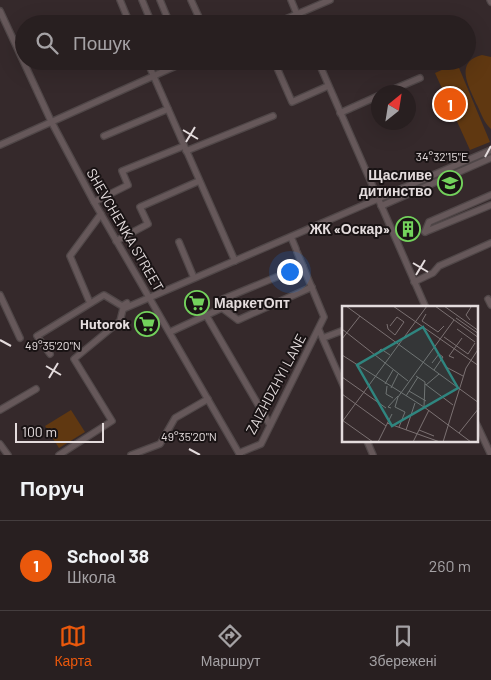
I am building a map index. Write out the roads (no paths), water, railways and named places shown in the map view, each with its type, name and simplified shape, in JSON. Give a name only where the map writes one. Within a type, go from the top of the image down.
[{"type":"street","points":[[120,0],[126,15]]},
{"type":"street","points":[[160,0],[166,15]]},
{"type":"street","points":[[191,0],[198,15]]},
{"type":"street","points":[[291,0],[297,14],[330,0]]},
{"type":"street","points":[[144,1],[149,15]]},
{"type":"street","name":"SHEVCHENKA STREET","points":[[0,11],[15,43]]},
{"type":"street","name":"SHEVCHENKA STREET","points":[[27,70],[51,121],[94,202],[239,454]]},
{"type":"street","points":[[151,70],[235,261]]},
{"type":"street","points":[[0,144],[167,70]]},
{"type":"street","points":[[278,70],[292,102],[328,86]]},
{"type":"street","points":[[322,70],[425,306]]},
{"type":"street","points":[[404,85],[420,78]]},
{"type":"street","points":[[340,113],[371,99]]},
{"type":"street","points":[[104,136],[168,109]]},
{"type":"street","points":[[94,202],[128,185],[122,171],[274,116]]},
{"type":"street","points":[[58,455],[112,421],[74,359],[120,321],[123,309],[491,150]]},
{"type":"street","points":[[381,206],[491,158]]},
{"type":"street","points":[[116,241],[148,224],[140,207],[200,181]]},
{"type":"street","points":[[491,195],[429,222],[425,232],[491,205]]},
{"type":"street","points":[[469,204],[472,212]]},
{"type":"street","points":[[90,303],[70,256],[101,214]]},
{"type":"street","points":[[222,308],[238,320],[312,287],[291,237]]},
{"type":"street","points":[[179,242],[194,278]]},
{"type":"street","points":[[414,282],[433,273],[439,266],[491,243]]},
{"type":"street","points":[[222,308],[223,299],[303,266]]},
{"type":"street","name":"ZAIZHDZHYI LANE","points":[[239,454],[261,444],[319,330],[324,317],[312,287]]},
{"type":"street","points":[[0,295],[20,338]]},
{"type":"street","points":[[50,354],[38,336],[104,295],[122,306],[142,295],[150,298]]},
{"type":"street","points":[[170,332],[222,308]]},
{"type":"street","points":[[206,315],[270,424]]},
{"type":"street","points":[[319,330],[342,382]]},
{"type":"street","points":[[323,338],[342,331]]},
{"type":"street","points":[[0,410],[36,389]]},
{"type":"street","points":[[131,455],[160,444],[175,418],[208,399]]},
{"type":"street","points":[[478,427],[490,455]]},
{"type":"street","points":[[367,442],[373,455]]},
{"type":"street","points":[[0,444],[8,455]]},
{"type":"place","name":"School 38","points":[[450,104]]},
{"type":"place","name":"Щасливе дитинство","points":[[450,183]]},
{"type":"place","name":"ЖК «Оскар»","points":[[408,229]]},
{"type":"place","name":"МаркетОпт","points":[[197,303]]},
{"type":"place","name":"Hutorok","points":[[147,324]]}]
